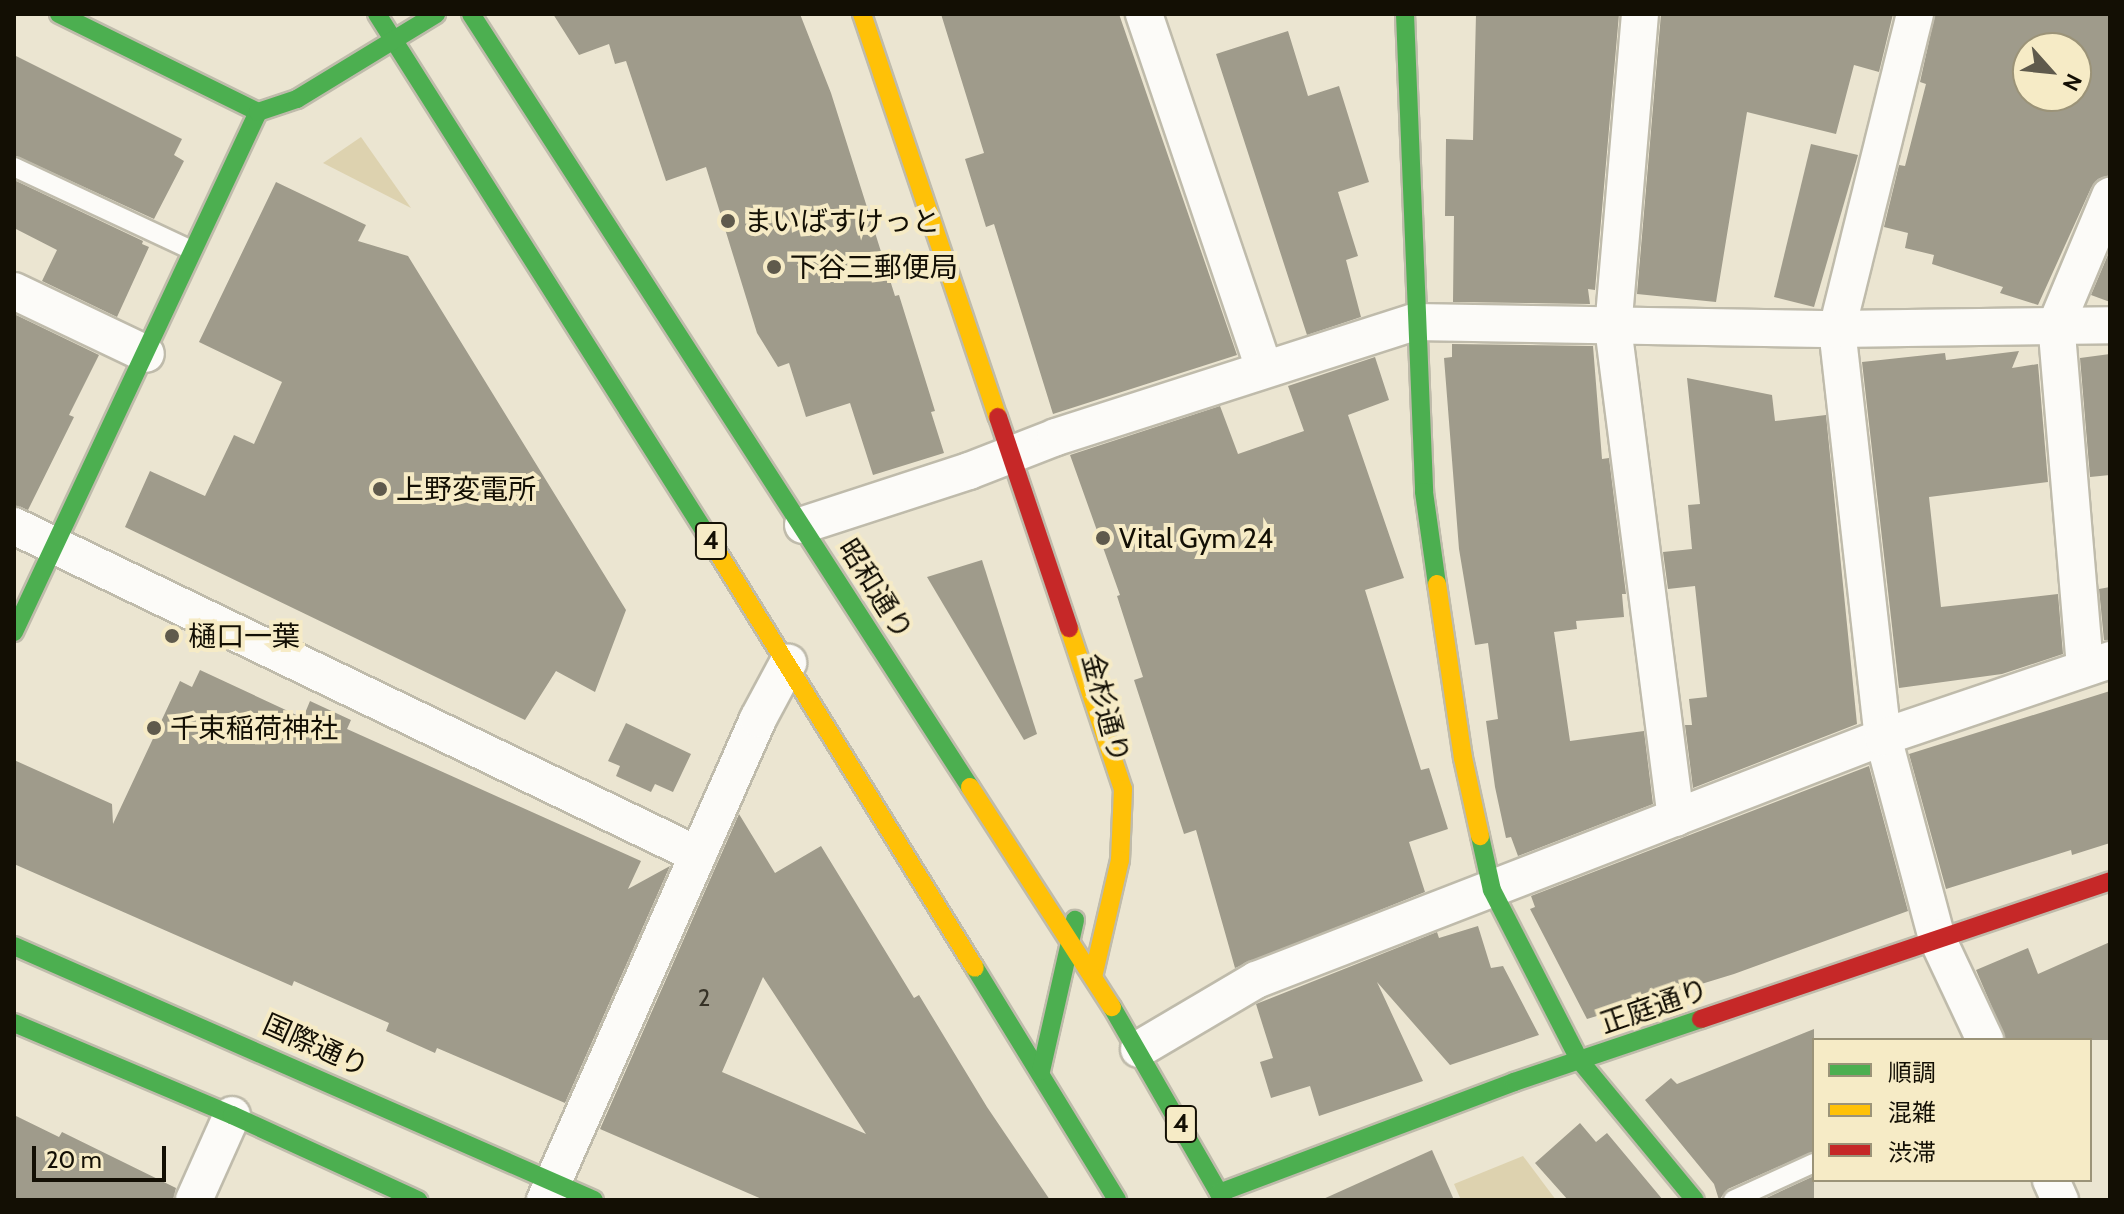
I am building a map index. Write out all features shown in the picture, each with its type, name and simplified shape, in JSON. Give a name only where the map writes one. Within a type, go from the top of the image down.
[{"type":"main road","points":[[59,14],[258,112],[297,99],[436,14]]},
{"type":"main road","name":"4","points":[[377,14],[788,663],[1041,1071],[1117,1200]]},
{"type":"main road","name":"昭和通り","points":[[471,14],[803,525],[1015,862],[1139,1049],[1221,1196]]},
{"type":"main road","name":"金杉通り","points":[[862,14],[1123,789],[1120,860],[1093,977]]},
{"type":"main road","points":[[1405,14],[1424,492],[1441,627],[1463,758],[1492,890],[1580,1061],[1695,1200]]},
{"type":"main road","points":[[14,632],[258,112]]},
{"type":"main road","name":"金杉通り","points":[[1011,455],[1085,737]]},
{"type":"main road","name":"正庭通り","points":[[1221,1196],[1304,1158],[2110,881]]},
{"type":"main road","points":[[1041,1071],[1079,902]]},
{"type":"main road","name":"国際通り","points":[[14,946],[259,1050],[549,1191],[594,1200]]},
{"type":"main road","points":[[14,1023],[232,1115],[418,1200]]},
{"type":"street","points":[[1144,14],[1264,368]]},
{"type":"street","points":[[1640,14],[1613,327],[1676,818]]},
{"type":"street","points":[[1915,14],[1837,329],[1883,737],[1937,938],[1984,1038]]},
{"type":"street","points":[[1139,1049],[1256,980],[1883,737],[2098,664],[2056,325],[2110,196]]},
{"type":"street","points":[[14,291],[146,354]]},
{"type":"street","points":[[803,525],[1264,368],[1415,322],[1837,329],[2110,325]]},
{"type":"street","points":[[14,526],[698,855]]},
{"type":"street","points":[[549,1191],[758,719],[788,663]]},
{"type":"street","points":[[194,1200],[232,1115]]},
{"type":"lane","points":[[14,167],[191,250]]},
{"type":"lane","points":[[1733,1200],[1812,1164]]},
{"type":"shaded area","points":[[361,137],[411,208],[323,163]]},
{"type":"shaded area","points":[[1523,1156],[1556,1200],[1461,1200],[1454,1184]]},
{"type":"building","points":[[553,14],[800,14],[831,93],[895,296],[899,295],[935,411],[931,412],[944,453],[873,475],[850,403],[806,417],[789,363],[778,367],[757,333],[706,167],[666,181],[626,61],[615,64],[609,44],[579,55]]},
{"type":"building","points":[[941,14],[1119,14],[1237,355],[1053,414],[994,224],[986,227],[965,159],[984,153]]},
{"type":"building","points":[[1476,14],[1619,14],[1595,290],[1588,289],[1590,304],[1453,302],[1454,216],[1445,216],[1446,139],[1473,140]]},
{"type":"building","points":[[1661,14],[1893,14],[1879,72],[1854,65],[1836,134],[1747,112],[1716,302],[1637,294]]},
{"type":"building","points":[[1935,14],[2110,14],[2110,175],[2098,179],[2091,188],[2038,305],[2000,293],[2003,287],[1932,264],[1934,255],[1905,248],[1908,233],[1884,227],[1899,165],[1905,166],[1926,84],[1920,82]]},
{"type":"building","points":[[1288,31],[1308,96],[1339,86],[1369,182],[1338,192],[1358,256],[1346,260],[1361,317],[1307,335],[1216,54]]},
{"type":"building","points":[[14,55],[182,139],[174,155],[184,161],[154,219],[14,155]]},
{"type":"building","points":[[1811,144],[1858,155],[1814,307],[1774,297]]},
{"type":"building","points":[[14,180],[143,241],[142,244],[149,247],[117,317],[42,281],[57,250],[14,228]]},
{"type":"building","name":"上野変電所","points":[[276,182],[366,225],[358,241],[408,256],[626,610],[595,692],[556,671],[525,720],[125,527],[150,471],[205,496],[234,435],[254,444],[282,382],[199,342]]},
{"type":"building","points":[[2110,250],[2110,302],[2091,295]]},
{"type":"building","points":[[14,314],[99,355],[69,415],[74,417],[28,510],[14,505]]},
{"type":"building","points":[[1452,344],[1593,346],[1602,459],[1609,458],[1626,594],[1622,594],[1624,617],[1576,621],[1577,629],[1554,632],[1570,741],[1644,731],[1653,804],[1518,856],[1511,837],[1506,838],[1495,787],[1486,721],[1498,719],[1488,643],[1475,645],[1459,549],[1444,358],[1452,357]]},
{"type":"building","points":[[2019,351],[2012,368],[2038,364],[2048,482],[1929,497],[1941,607],[2058,594],[2063,654],[2002,674],[1899,688],[1862,362],[1945,353],[1946,360]]},
{"type":"building","points":[[2110,354],[2110,475],[2090,477],[2080,358]]},
{"type":"building","points":[[1375,357],[1389,400],[1348,415],[1404,578],[1365,590],[1421,770],[1429,768],[1448,829],[1409,842],[1425,892],[1235,968],[1196,830],[1184,834],[1134,680],[1143,677],[1117,596],[1120,595],[1070,455],[1220,406],[1238,454],[1304,431],[1288,386]]},
{"type":"building","points":[[1687,378],[1772,395],[1775,421],[1826,415],[1857,724],[1693,788],[1685,725],[1692,725],[1689,699],[1707,697],[1695,586],[1668,589],[1663,552],[1692,549],[1688,505],[1700,504]]},
{"type":"building","points":[[982,560],[1037,734],[1024,740],[927,577]]},
{"type":"building","points":[[2110,587],[2110,640],[2104,640],[2099,589]]},
{"type":"building","points":[[200,670],[303,718],[310,701],[351,720],[347,729],[641,861],[628,889],[670,866],[565,1103],[437,1048],[435,1053],[386,1031],[389,1023],[294,981],[292,986],[14,864],[14,760],[112,804],[113,824],[180,681],[192,687]]},
{"type":"building","points":[[2110,691],[2110,843],[2072,855],[2071,850],[1946,889],[1909,754]]},
{"type":"building","points":[[626,723],[691,754],[673,792],[655,784],[651,792],[616,776],[620,766],[608,761]]},
{"type":"building","points":[[1869,766],[1908,911],[1734,974],[1587,1019],[1530,909],[1535,907],[1531,896]]},
{"type":"building","points":[[739,814],[775,873],[821,846],[914,998],[919,995],[987,1107],[1050,1200],[764,1200],[600,1129]],"holes":[[[763,977],[866,1134],[722,1072]]]},
{"type":"building","points":[[1478,926],[1491,968],[1503,966],[1539,1035],[1450,1065],[1377,982],[1423,1081],[1319,1116],[1310,1086],[1271,1098],[1260,1062],[1273,1058],[1256,1004],[1437,932],[1439,938]]},
{"type":"building","points":[[2110,942],[2110,1040],[2005,1038],[1976,970],[2028,948],[2038,974]]},
{"type":"building","points":[[1814,1029],[1812,1152],[1728,1189],[1719,1200],[1714,1184],[1645,1100],[1671,1078],[1677,1084]]},
{"type":"building","points":[[14,1115],[59,1137],[62,1132],[176,1188],[173,1200],[14,1200]]},
{"type":"building","points":[[1580,1123],[1596,1142],[1607,1133],[1663,1200],[1568,1200],[1535,1163]]},
{"type":"building","points":[[1432,1150],[1454,1200],[1321,1200]]},
{"type":"building","points":[[1812,1177],[1814,1200],[1762,1200]]},
{"type":"traffic: fast","points":[[59,14],[258,112]]},
{"type":"traffic: fast","points":[[377,14],[710,540]]},
{"type":"traffic: fast","points":[[14,632],[258,112],[297,99],[436,14]]},
{"type":"traffic: fast","points":[[471,14],[970,787]]},
{"type":"traffic: fast","points":[[1405,14],[1424,492],[1437,584]]},
{"type":"traffic: fast","points":[[1480,836],[1492,890],[1580,1061],[1695,1200]]},
{"type":"traffic: fast","points":[[1041,1071],[1075,920]]},
{"type":"traffic: fast","points":[[14,946],[594,1200]]},
{"type":"traffic: fast","points":[[975,968],[1117,1200]]},
{"type":"traffic: fast","points":[[1112,1007],[1223,1200]]},
{"type":"traffic: fast","points":[[1219,1193],[1514,1082],[1701,1019]]},
{"type":"traffic: fast","points":[[14,1023],[232,1115],[418,1200]]},
{"type":"traffic: slow","points":[[862,14],[998,417]]},
{"type":"traffic: slow","points":[[710,540],[975,968]]},
{"type":"traffic: slow","points":[[1437,584],[1463,758],[1480,836]]},
{"type":"traffic: slow","points":[[1069,628],[1123,789],[1120,860],[1093,977]]},
{"type":"traffic: slow","points":[[970,787],[1112,1007]]},
{"type":"traffic: jam","points":[[998,417],[1069,628]]},
{"type":"traffic: jam","points":[[1701,1019],[2110,881]]},
{"type":"place","name":"まいばすけっと","points":[[728,221]]},
{"type":"place","name":"下谷三郵便局","points":[[774,267]]},
{"type":"place","name":"上野変電所","points":[[380,489]]},
{"type":"place","name":"Vital Gym 24","points":[[1103,538]]},
{"type":"place","name":"樋口一葉","points":[[172,636]]},
{"type":"place","name":"千束稲荷神社","points":[[154,728]]}]
